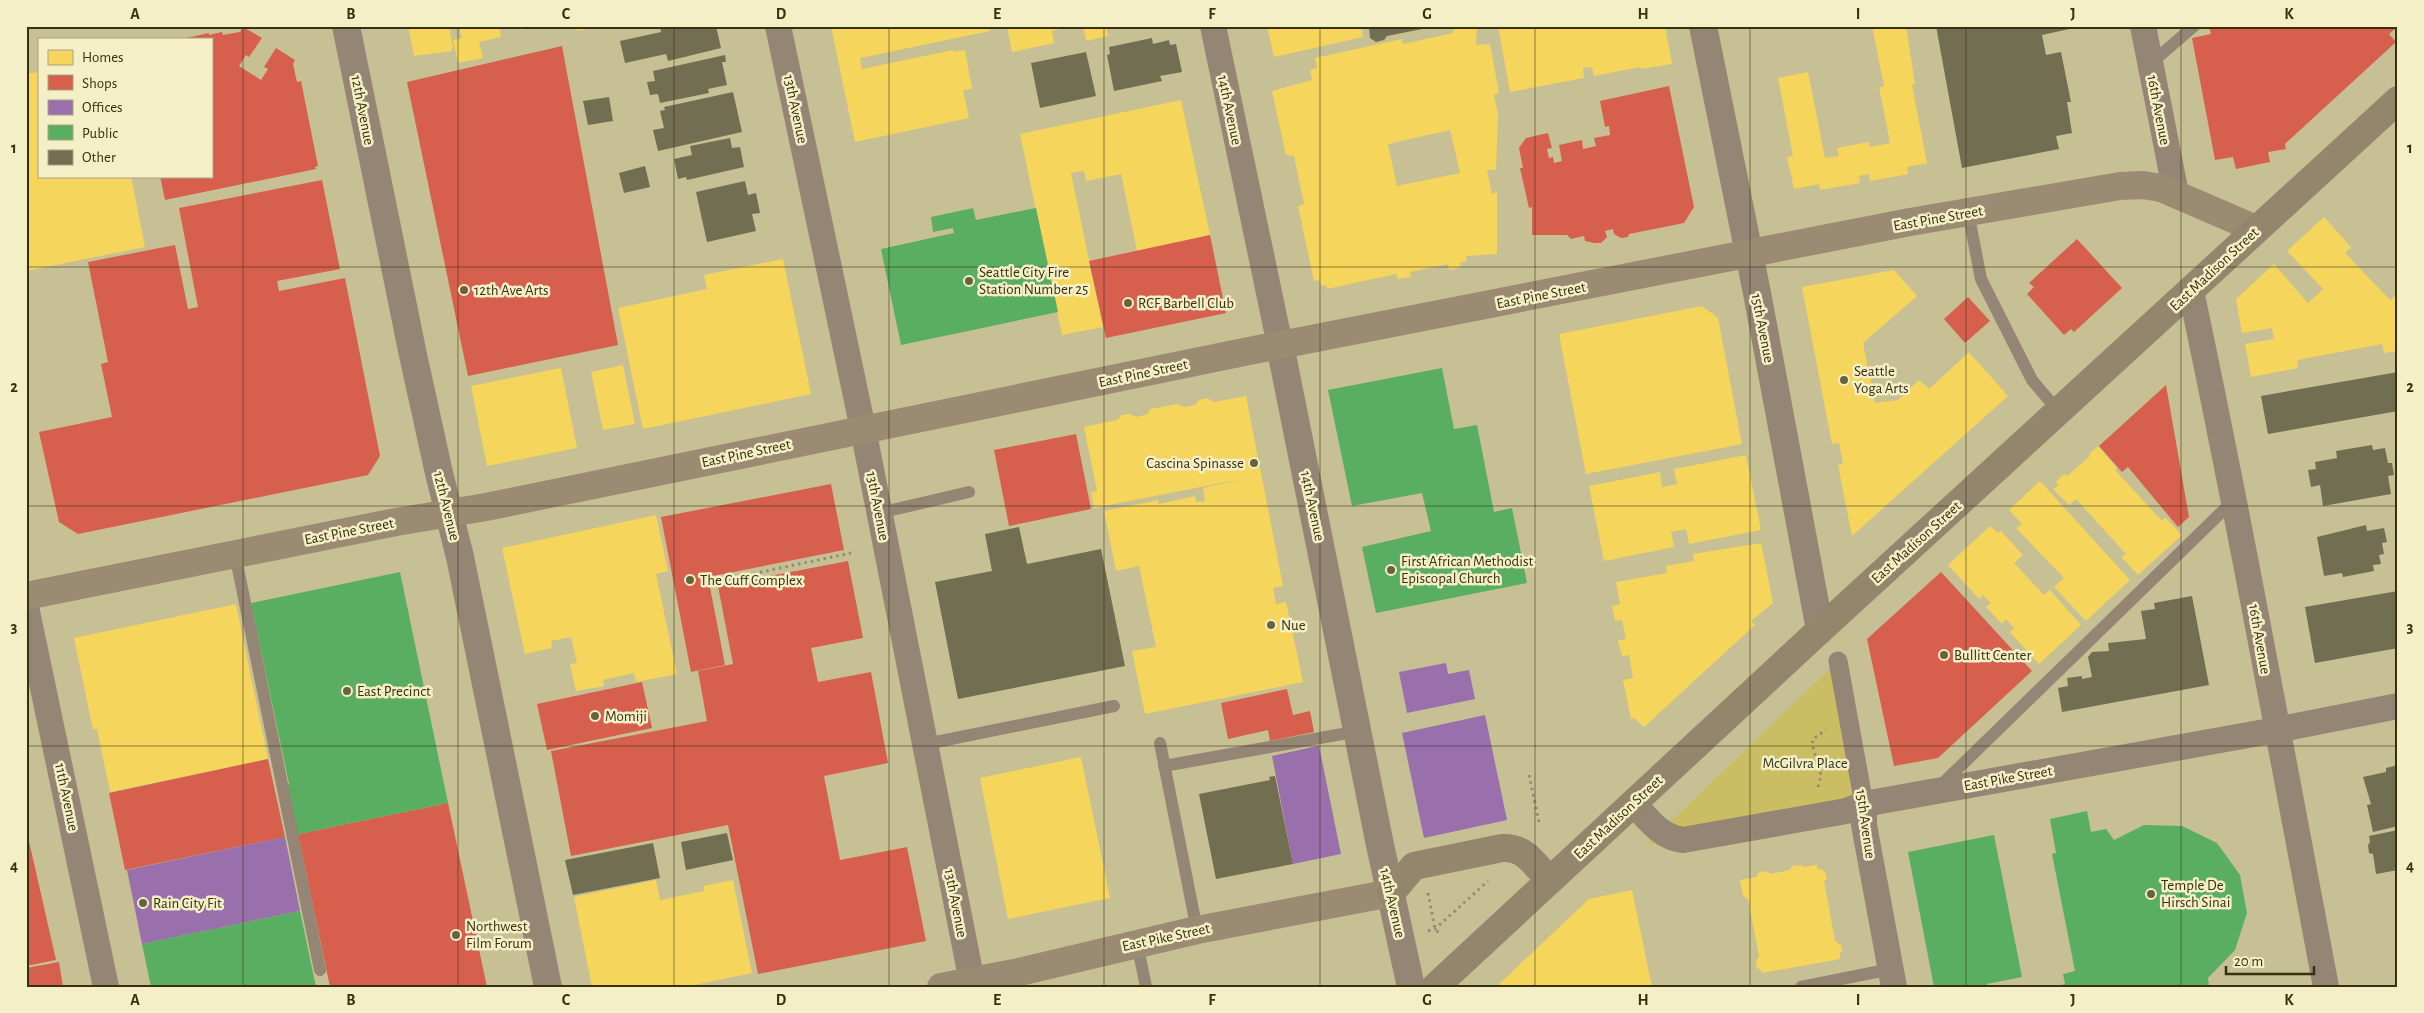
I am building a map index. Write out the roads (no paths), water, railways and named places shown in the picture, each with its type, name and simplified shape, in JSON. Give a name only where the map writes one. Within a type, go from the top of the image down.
[{"type":"main road","name":"East Madison Street","points":[[1435,987],[1820,630],[2398,100]]},
{"type":"main road","name":"East Pine Street","points":[[26,596],[396,522],[448,514],[1280,345],[1968,212],[2120,186],[2144,185],[2176,194],[2256,229]]},
{"type":"main road","points":[[1391,894],[1414,866],[1502,848],[1514,847],[1523,852],[1549,880]]},
{"type":"main road","name":"East Pike Street","points":[[942,987],[972,984],[1197,930],[1391,894]]},
{"type":"street","name":"12th Avenue","points":[[346,26],[413,355],[448,514],[460,558],[548,987]]},
{"type":"street","name":"13th Avenue","points":[[778,26],[863,429],[972,984]]},
{"type":"street","name":"14th Avenue","points":[[1213,26],[1280,345],[1391,894],[1412,987]]},
{"type":"street","name":"15th Avenue","points":[[1703,26],[1749,254],[1820,630]]},
{"type":"street","name":"16th Avenue","points":[[2143,26],[2176,194]]},
{"type":"street","name":"16th Avenue","points":[[2191,291],[2235,499],[2276,730],[2326,987]]},
{"type":"street","name":"11th Avenue","points":[[26,607],[106,987]]},
{"type":"street","name":"15th Avenue","points":[[1838,661],[1864,804],[1864,825],[1893,978]]},
{"type":"street","name":"East Pike Street","points":[[1633,803],[1660,832],[1671,838],[1683,840],[1846,812],[1864,804],[2276,730],[2398,706]]},
{"type":"lane","points":[[2150,64],[2194,26]]},
{"type":"lane","points":[[1968,212],[1981,280],[2032,380],[2059,412]]},
{"type":"lane","points":[[880,513],[969,492]]},
{"type":"lane","points":[[1935,791],[2235,499]]},
{"type":"lane","points":[[235,554],[320,970]]},
{"type":"lane","points":[[926,744],[1114,706]]},
{"type":"lane","points":[[1164,766],[1359,731]]},
{"type":"lane","points":[[1160,743],[1197,930]]},
{"type":"lane","points":[[1137,943],[1146,987]]},
{"type":"lane","points":[[1801,987],[1893,978]]},
{"type":"place","name":"Seattle City Fire Station Number 25","points":[[969,281]]},
{"type":"place","name":"12th Ave Arts","points":[[464,290]]},
{"type":"place","name":"RCF Barbell Club","points":[[1128,303]]},
{"type":"place","name":"Seattle Yoga Arts","points":[[1844,380]]},
{"type":"place","name":"Cascina Spinasse","points":[[1254,463]]},
{"type":"place","name":"First African Methodist Episcopal Church","points":[[1391,570]]},
{"type":"place","name":"The Cuff Complex","points":[[690,580]]},
{"type":"place","name":"Nue","points":[[1271,625]]},
{"type":"place","name":"Bullitt Center","points":[[1944,655]]},
{"type":"place","name":"East Precinct","points":[[347,691]]},
{"type":"place","name":"Momiji","points":[[595,716]]},
{"type":"place","name":"Temple De Hirsch Sinai","points":[[2151,894]]},
{"type":"place","name":"Rain City Fit","points":[[143,903]]},
{"type":"place","name":"Northwest Film Forum","points":[[456,935]]},
{"type":"park label","name":"McGilvra Place","points":[[1805,763]]}]
